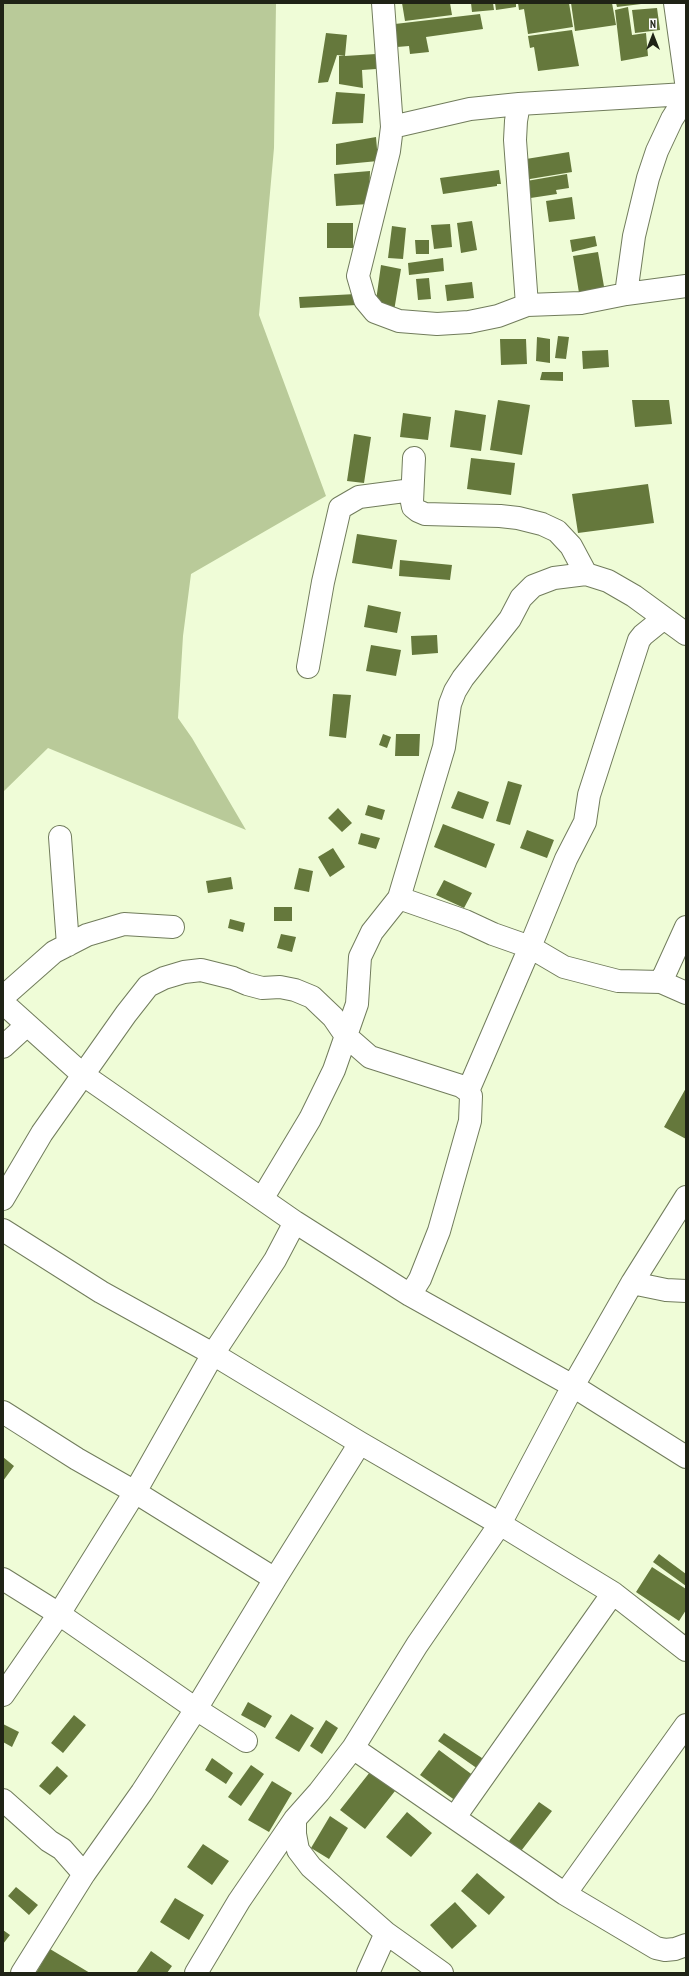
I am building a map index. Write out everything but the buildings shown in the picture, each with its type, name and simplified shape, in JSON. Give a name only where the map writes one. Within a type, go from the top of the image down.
[{"type":"street","points":[[383,3],[392,127],[389,151],[358,276],[365,300],[375,312],[399,321],[436,324],[469,322],[498,316],[527,305],[581,303],[626,294],[686,286]]},
{"type":"street","points":[[675,3],[686,82]]},
{"type":"street","points":[[392,127],[470,109],[520,104],[686,96]]},
{"type":"street","points":[[626,294],[634,236],[648,178],[657,151],[672,119],[686,96]]},
{"type":"street","points":[[520,104],[516,121],[515,140],[527,305]]},
{"type":"street","points":[[414,458],[412,490],[413,507],[425,514],[500,516],[518,518],[552,529],[571,546],[586,574]]},
{"type":"street","points":[[308,667],[323,582],[340,508],[358,497],[412,490]]},
{"type":"street","points":[[262,1199],[310,1119],[334,1070],[357,1004],[360,957],[365,943],[379,921],[399,898],[444,747],[450,704],[455,691],[463,678],[510,619],[521,598],[533,586],[554,578],[586,574],[608,580],[634,596],[686,634]]},
{"type":"street","points":[[468,1090],[530,947],[566,859],[585,822],[589,795],[639,640],[664,618]]},
{"type":"street","points":[[60,837],[68,945]]},
{"type":"street","points":[[399,898],[465,921],[493,934],[530,947],[564,967],[618,981],[661,982],[686,993]]},
{"type":"street","points":[[3,997],[54,952],[87,935],[124,924],[172,927]]},
{"type":"street","points":[[661,982],[686,927]]},
{"type":"street","points":[[3,1199],[42,1132],[82,1074],[148,986],[164,978],[184,972],[201,970],[233,978],[262,988],[280,987],[295,990],[312,997],[333,1016],[346,1036],[370,1057],[461,1086],[468,1090],[471,1096],[470,1121],[443,1216],[420,1279],[410,1295]]},
{"type":"street","points":[[3,1003],[82,1074],[295,1222],[410,1295],[572,1386],[686,1457]]},
{"type":"street","points":[[3,1047],[27,1026]]},
{"type":"street","points":[[196,1973],[239,1901],[295,1819],[319,1792],[352,1748],[417,1645],[500,1524],[572,1386],[632,1283],[686,1197]]},
{"type":"street","points":[[3,1695],[59,1614],[135,1492],[213,1354],[275,1260],[295,1222]]},
{"type":"street","points":[[3,1230],[101,1292],[213,1354],[360,1443],[500,1524],[613,1593],[686,1650]]},
{"type":"street","points":[[632,1283],[666,1290],[686,1291]]},
{"type":"street","points":[[3,1412],[77,1459],[135,1492],[275,1579]]},
{"type":"street","points":[[22,1973],[84,1874],[142,1792],[196,1709],[360,1443]]},
{"type":"street","points":[[3,1579],[59,1614],[196,1709],[246,1741]]},
{"type":"street","points":[[455,1817],[613,1593]]},
{"type":"street","points":[[565,1894],[686,1725]]},
{"type":"street","points":[[352,1748],[455,1817],[565,1894],[656,1948],[665,1950],[675,1949],[686,1945]]},
{"type":"street","points":[[3,1800],[49,1841],[62,1849],[84,1874]]},
{"type":"street","points":[[295,1819],[295,1834],[302,1856],[312,1867],[386,1933],[442,1973]]},
{"type":"street","points":[[368,1973],[386,1933]]},
{"type":"green space","points":[[3,3],[276,3],[274,148],[259,315],[326,496],[191,574],[183,636],[178,718],[192,738],[246,830],[48,748],[3,792]]}]
